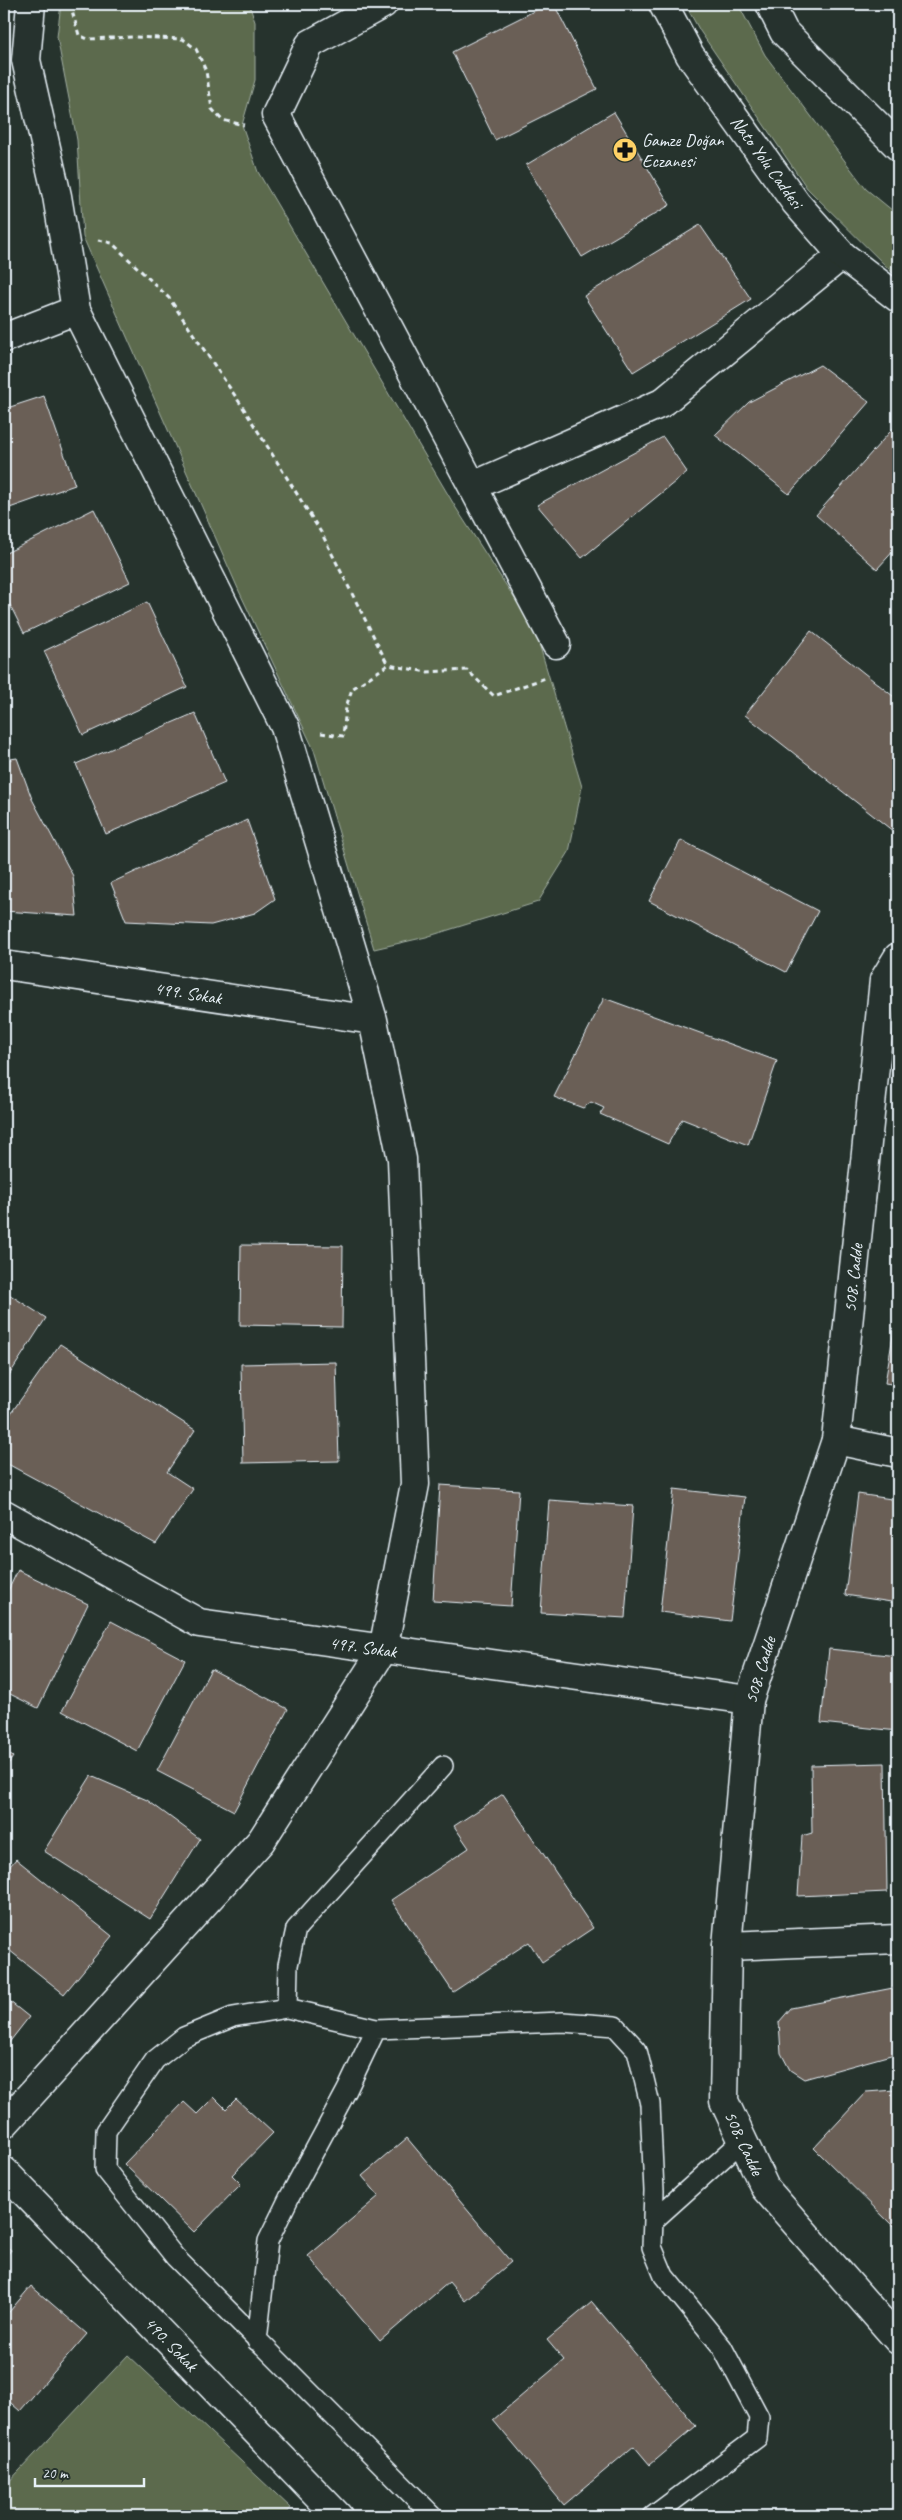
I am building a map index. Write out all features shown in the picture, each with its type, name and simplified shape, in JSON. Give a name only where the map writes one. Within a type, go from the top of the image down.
[{"type":"street","points":[[4,2124],[262,1841],[383,1650],[415,1484],[402,1159],[373,1020],[285,727],[76,310],[57,196],[15,58],[31,4]]},
{"type":"street","points":[[382,4],[310,44],[276,115],[556,644]]},
{"type":"street","name":"Nato Yolu Caddesi","points":[[663,4],[695,63],[796,203],[842,255],[898,298]]},
{"type":"street","points":[[770,4],[784,32],[898,146]]},
{"type":"street","points":[[473,486],[662,403],[842,255]]},
{"type":"street","points":[[4,338],[76,310]]},
{"type":"street","name":"508. Cadde","points":[[898,957],[884,980],[836,1440],[748,1700],[727,1946],[724,2101],[765,2188],[898,2340]]},
{"type":"street","name":"499. Sokak","points":[[4,965],[373,1020]]},
{"type":"street","points":[[836,1440],[898,1453]]},
{"type":"street","name":"497. Sokak","points":[[4,1514],[199,1623],[748,1700]]},
{"type":"street","points":[[727,1946],[898,1939]]},
{"type":"street","name":"490. Sokak","points":[[4,2171],[331,2514]]},
{"type":"lane","points":[[287,2008],[288,1965],[296,1929],[443,1766]]},
{"type":"lane","points":[[433,2516],[175,2257],[104,2169],[106,2132],[154,2060],[184,2037],[233,2017],[287,2008],[376,2029],[563,2022],[615,2026],[637,2050],[650,2104],[652,2247],[664,2276],[722,2347],[759,2416],[757,2438],[653,2516]]},
{"type":"lane","points":[[257,2341],[268,2241],[288,2198],[347,2090],[376,2029]]},
{"type":"lane","points":[[653,2221],[742,2141]]},
{"type":"path","points":[[70,4],[79,35],[88,39],[134,37],[183,39],[196,49],[206,71],[212,109],[222,120],[251,126],[276,115]]},
{"type":"path","points":[[63,233],[112,243],[169,298],[244,409],[322,534],[388,665]]},
{"type":"path","points":[[285,727],[343,736],[346,707],[352,689],[388,665],[427,672],[467,670],[494,696],[555,675],[556,644]]},
{"type":"green space","points":[[61,4],[249,4],[255,22],[255,80],[242,125],[258,172],[456,508],[535,630],[582,787],[569,852],[538,902],[426,937],[374,949],[314,750],[239,591],[83,237],[77,140],[57,37]]},
{"type":"green space","points":[[685,4],[738,4],[765,55],[866,189],[898,215],[898,278],[807,188],[700,31]]},
{"type":"green space","points":[[128,2355],[291,2508],[284,2516],[4,2516],[4,2487]]},
{"type":"building","points":[[548,4],[554,4],[597,89],[495,140],[452,52]]},
{"type":"building","points":[[614,112],[670,205],[582,257],[526,165]]},
{"type":"building","points":[[700,225],[751,299],[633,372],[584,296]]},
{"type":"building","points":[[820,365],[869,402],[789,494],[715,435],[749,402]]},
{"type":"building","points":[[44,396],[75,485],[4,510],[4,409]]},
{"type":"building","points":[[897,424],[898,546],[877,569],[816,515]]},
{"type":"building","points":[[663,437],[687,472],[582,558],[537,505]]},
{"type":"building","points":[[94,509],[130,582],[24,633],[4,593],[4,554]]},
{"type":"building","points":[[147,602],[187,687],[83,735],[44,651]]},
{"type":"building","points":[[811,631],[898,700],[898,835],[745,715]]},
{"type":"building","points":[[195,713],[225,783],[106,834],[76,764]]},
{"type":"building","points":[[17,758],[32,799],[73,876],[77,916],[4,911],[4,760]]},
{"type":"building","points":[[247,820],[275,899],[255,913],[211,925],[126,921],[111,883]]},
{"type":"building","points":[[681,840],[818,911],[786,972],[649,901]]},
{"type":"building","points":[[604,998],[777,1061],[748,1145],[682,1119],[668,1144],[600,1114],[604,1108],[591,1102],[583,1108],[554,1097]]},
{"type":"building","points":[[4,1023],[8,1023],[4,1045]]},
{"type":"building","points":[[241,1245],[343,1246],[342,1327],[240,1325]]},
{"type":"building","points":[[4,1291],[46,1318],[4,1383]]},
{"type":"building","points":[[898,1312],[898,1385],[885,1383]]},
{"type":"building","points":[[60,1344],[195,1430],[167,1472],[193,1489],[156,1544],[4,1462],[4,1423]]},
{"type":"building","points":[[336,1362],[339,1461],[243,1463],[241,1364]]},
{"type":"building","points":[[440,1485],[519,1490],[511,1606],[433,1601]]},
{"type":"building","points":[[674,1489],[745,1497],[730,1621],[660,1612]]},
{"type":"building","points":[[858,1494],[898,1500],[898,1603],[845,1595]]},
{"type":"building","points":[[549,1500],[633,1506],[625,1618],[541,1613]]},
{"type":"building","points":[[18,1570],[88,1604],[38,1708],[4,1691],[4,1599]]},
{"type":"building","points":[[111,1621],[185,1660],[137,1751],[62,1711]]},
{"type":"building","points":[[829,1649],[898,1656],[898,1731],[821,1723]]},
{"type":"building","points":[[211,1669],[288,1709],[234,1811],[157,1771]]},
{"type":"building","points":[[4,1750],[13,1757],[4,1770]]},
{"type":"building","points":[[885,1763],[887,1892],[798,1896],[802,1836],[812,1833],[811,1765]]},
{"type":"building","points":[[91,1776],[147,1800],[200,1839],[150,1919],[44,1851]]},
{"type":"building","points":[[503,1794],[593,1928],[542,1962],[529,1942],[453,1992],[391,1900],[469,1848],[454,1826]]},
{"type":"building","points":[[16,1859],[112,1936],[64,1994],[4,1946],[4,1873]]},
{"type":"building","points":[[898,1987],[898,2053],[804,2079],[790,2070],[781,2053],[779,2022],[791,2008]]},
{"type":"building","points":[[4,1997],[29,2017],[4,2049]]},
{"type":"building","points":[[895,2090],[898,2093],[898,2225],[895,2228],[814,2148],[866,2092]]},
{"type":"building","points":[[214,2097],[226,2109],[236,2099],[273,2133],[232,2175],[241,2184],[194,2232],[124,2164],[184,2102],[197,2114]]},
{"type":"building","points":[[407,2138],[511,2262],[465,2301],[449,2282],[380,2341],[308,2256],[379,2196],[362,2176]]},
{"type":"building","points":[[4,2245],[11,2250],[4,2259]]},
{"type":"building","points":[[31,2286],[87,2334],[20,2411],[4,2397],[4,2318]]},
{"type":"building","points":[[592,2302],[696,2426],[650,2465],[634,2446],[564,2505],[493,2420],[564,2360],[547,2340]]},
{"type":"place","name":"Gamze Doğan Eczanesi","points":[[625,150]]}]
